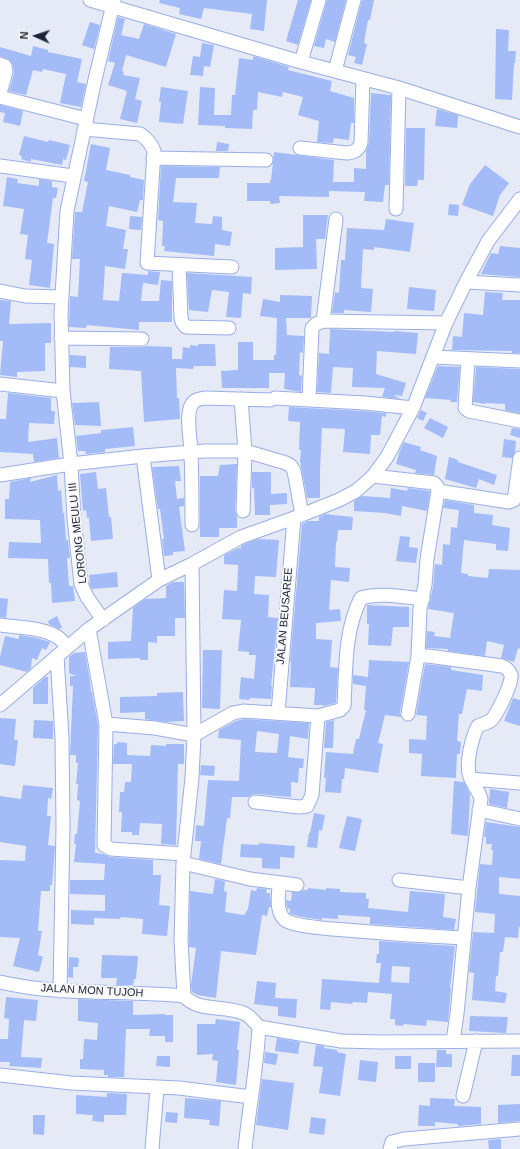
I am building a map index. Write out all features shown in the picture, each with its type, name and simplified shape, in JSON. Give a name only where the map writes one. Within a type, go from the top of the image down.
[{"type":"street","points":[[90,0],[114,3],[301,62],[399,88],[520,127]]},
{"type":"street","points":[[301,62],[318,0]]},
{"type":"street","points":[[335,71],[354,0]]},
{"type":"street","name":"LORONG MEULU III","points":[[103,620],[86,597],[81,584],[63,391],[61,338],[67,211],[73,176],[114,3]]},
{"type":"street","points":[[0,64],[5,66],[6,72],[0,93]]},
{"type":"street","points":[[300,148],[347,153],[354,152],[359,148],[361,143],[363,79]]},
{"type":"street","points":[[396,209],[399,88]]},
{"type":"street","points":[[0,97],[85,124],[140,134],[147,138],[154,151],[147,263],[232,267]]},
{"type":"street","points":[[153,158],[266,160]]},
{"type":"street","points":[[0,166],[73,176]]},
{"type":"street","points":[[0,704],[90,629],[158,580],[192,564],[241,537],[339,500],[356,491],[373,476],[387,457],[413,408],[446,324],[466,282],[488,241],[520,199]]},
{"type":"street","points":[[323,321],[336,219]]},
{"type":"street","points":[[179,264],[182,322],[186,327],[229,328]]},
{"type":"street","points":[[466,282],[520,285]]},
{"type":"street","points":[[0,291],[25,296],[62,297]]},
{"type":"street","points":[[309,400],[312,328],[316,324],[323,321],[446,324]]},
{"type":"street","points":[[61,338],[142,339]]},
{"type":"street","points":[[433,357],[520,361]]},
{"type":"street","points":[[468,359],[465,408],[469,411],[520,421]]},
{"type":"street","points":[[0,384],[63,391]]},
{"type":"street","points":[[192,525],[189,418],[192,403],[196,400],[205,398],[309,400],[413,408]]},
{"type":"street","points":[[241,399],[245,451],[243,511]]},
{"type":"street","points":[[0,476],[71,464],[143,456],[191,452],[245,451]]},
{"type":"street","name":"JALAN BEUSAREE","points":[[245,451],[286,463],[291,466],[294,471],[298,516],[278,713]]},
{"type":"street","points":[[143,456],[158,580]]},
{"type":"street","points":[[438,491],[509,502],[514,500],[520,463]]},
{"type":"street","points":[[373,476],[434,483],[437,486],[438,491],[419,621],[418,656],[408,714]]},
{"type":"street","points":[[192,564],[194,735],[192,778],[184,859],[181,940],[184,996],[191,1002],[204,1006],[242,1012],[250,1017],[259,1027],[341,1041],[520,1042]]},
{"type":"street","points":[[106,724],[155,728],[194,735],[233,713],[243,711],[318,716],[340,710],[344,706],[348,636],[355,610],[361,598],[368,596],[382,596],[423,599]]},
{"type":"street","points":[[0,626],[33,629],[46,632],[59,638],[68,647]]},
{"type":"street","points":[[90,629],[106,724],[104,845],[111,849],[184,859],[250,879],[297,885]]},
{"type":"street","points":[[57,656],[62,738],[63,826],[60,991]]},
{"type":"street","points":[[418,656],[502,666],[515,675],[511,680],[492,721],[478,726],[473,735],[469,772],[471,779],[480,795],[480,810],[469,888],[458,1014],[453,1041]]},
{"type":"street","points":[[255,802],[299,807],[307,806],[310,802],[312,795],[318,716]]},
{"type":"street","points":[[471,779],[520,783]]},
{"type":"street","points":[[480,810],[520,819]]},
{"type":"street","points":[[399,880],[469,888]]},
{"type":"street","points":[[279,882],[278,907],[280,914],[286,921],[292,923],[313,927],[391,934],[464,938]]},
{"type":"street","name":"JALAN MON TUJOH","points":[[0,982],[17,986],[60,991],[158,993],[184,996]]},
{"type":"street","points":[[245,1149],[257,1056],[259,1027]]},
{"type":"street","points":[[464,1096],[476,1041]]},
{"type":"street","points":[[0,1075],[71,1083],[179,1088],[251,1097]]},
{"type":"street","points":[[152,1149],[157,1088]]},
{"type":"street","points":[[390,1149],[392,1142],[404,1139],[520,1128]]},
{"type":"building","points":[[160,0],[267,0],[264,31],[250,29],[252,14],[204,8],[201,19],[179,14],[180,8],[159,3]]},
{"type":"building","points":[[298,0],[311,0],[298,45],[286,41]]},
{"type":"building","points":[[327,0],[346,0],[335,42],[326,39],[324,48],[314,46]]},
{"type":"building","points":[[362,0],[374,0],[370,20],[368,20],[364,43],[367,44],[362,65],[354,63],[356,57],[348,55]]},
{"type":"building","points":[[118,17],[125,19],[121,35],[139,39],[144,24],[176,34],[166,67],[126,55],[122,71],[124,72],[123,75],[140,78],[135,99],[142,101],[137,123],[120,119],[127,91],[108,85],[115,63],[108,61]]},
{"type":"building","points":[[90,22],[100,25],[94,49],[82,45]]},
{"type":"building","points":[[496,29],[509,30],[508,51],[516,51],[512,100],[495,99]]},
{"type":"building","points":[[202,43],[214,45],[210,67],[204,66],[203,76],[190,75],[193,56],[200,57]]},
{"type":"building","points":[[33,46],[48,50],[48,52],[82,59],[77,82],[86,84],[81,107],[60,103],[66,74],[43,69],[42,72],[33,70],[26,95],[9,91],[14,74],[13,65],[8,59],[0,56],[0,47],[31,56]]},
{"type":"building","points":[[253,56],[289,67],[288,70],[332,81],[330,91],[354,98],[354,123],[351,123],[349,140],[334,138],[333,143],[317,142],[319,121],[298,115],[303,97],[283,92],[282,97],[258,92],[257,110],[253,110],[252,129],[198,125],[200,87],[215,88],[214,115],[231,115],[232,95],[235,95],[239,58],[253,60]]},
{"type":"building","points":[[161,87],[188,91],[183,124],[159,122]]},
{"type":"building","points":[[371,93],[391,95],[389,185],[385,185],[383,202],[364,201],[365,192],[329,191],[329,197],[279,196],[280,203],[271,204],[270,201],[247,201],[247,183],[270,183],[274,152],[334,160],[333,182],[354,182],[354,168],[366,169],[366,151],[369,143]]},
{"type":"building","points":[[0,105],[23,111],[20,126],[3,122],[5,113],[0,112]]},
{"type":"building","points":[[437,109],[458,115],[457,128],[435,126]]},
{"type":"building","points":[[406,128],[425,128],[424,180],[418,180],[417,186],[405,186]]},
{"type":"building","points":[[24,136],[48,142],[49,140],[70,145],[66,160],[63,159],[62,165],[31,159],[31,162],[21,159],[22,156],[19,155]]},
{"type":"building","points":[[217,142],[229,144],[228,151],[216,151]]},
{"type":"building","points":[[91,144],[110,148],[106,170],[130,175],[130,177],[144,180],[143,200],[140,200],[137,212],[109,206],[106,226],[126,230],[123,249],[128,249],[125,269],[105,266],[103,300],[119,301],[122,273],[148,275],[148,271],[160,272],[158,285],[143,283],[141,301],[159,301],[161,280],[172,281],[172,322],[139,322],[139,330],[87,325],[86,328],[69,327],[70,296],[78,297],[80,259],[72,259],[75,212],[82,212],[88,182],[84,181]]},
{"type":"building","points":[[485,165],[509,183],[500,195],[493,216],[462,205],[470,184]]},
{"type":"building","points":[[161,166],[220,167],[219,178],[176,178],[173,202],[197,203],[195,223],[212,224],[213,216],[222,217],[222,230],[232,232],[230,246],[215,244],[214,256],[164,251],[165,246],[162,246],[163,221],[158,220]]},
{"type":"building","points":[[7,177],[18,179],[17,183],[39,186],[39,179],[52,181],[52,187],[58,188],[56,198],[53,198],[47,243],[54,244],[50,288],[29,285],[32,260],[25,259],[28,235],[20,234],[24,209],[3,206]]},
{"type":"building","points":[[449,204],[459,205],[458,216],[448,215]]},
{"type":"building","points":[[303,215],[328,215],[325,239],[316,239],[317,269],[275,270],[275,248],[303,247]]},
{"type":"building","points":[[130,216],[142,217],[141,230],[129,229]]},
{"type":"building","points":[[386,219],[414,223],[410,252],[374,247],[374,250],[363,249],[361,288],[373,289],[371,312],[344,310],[344,313],[332,313],[335,292],[339,293],[341,260],[345,260],[347,228],[384,230]]},
{"type":"building","points":[[500,246],[520,248],[520,277],[481,274],[491,253],[498,254]]},
{"type":"building","points":[[187,273],[252,277],[251,294],[243,293],[241,318],[226,317],[229,292],[212,290],[208,312],[189,310]]},
{"type":"building","points":[[409,287],[436,290],[434,311],[407,309]]},
{"type":"building","points":[[485,292],[503,293],[502,300],[520,300],[520,353],[512,353],[512,351],[452,350],[453,336],[462,337],[464,313],[483,315]]},
{"type":"building","points":[[280,295],[312,296],[311,318],[286,318],[287,335],[304,336],[303,353],[300,352],[299,375],[302,376],[301,392],[284,389],[285,373],[269,373],[269,388],[222,388],[221,371],[238,370],[238,342],[253,342],[253,360],[274,360],[274,355],[276,355],[277,318],[260,316],[263,299],[280,302]]},
{"type":"building","points":[[0,300],[11,301],[9,324],[51,323],[51,343],[45,343],[45,371],[17,372],[17,377],[0,375],[3,341],[0,341]]},
{"type":"building","points":[[330,329],[418,333],[416,354],[377,351],[376,374],[406,383],[402,396],[394,395],[400,399],[382,397],[385,388],[352,387],[353,368],[333,367],[331,393],[317,392],[319,353],[329,354]]},
{"type":"building","points":[[198,344],[215,344],[216,366],[194,366],[193,369],[176,368],[177,398],[179,398],[180,419],[144,422],[141,371],[109,369],[110,347],[172,347],[172,359],[182,359],[183,347],[190,348],[190,345],[198,346]]},
{"type":"building","points":[[70,355],[86,356],[86,368],[70,367]]},
{"type":"building","points":[[438,366],[460,367],[457,402],[450,402],[451,400],[425,398]]},
{"type":"building","points":[[476,367],[520,369],[520,413],[505,410],[505,404],[485,404],[473,402]]},
{"type":"building","points":[[8,393],[51,398],[51,411],[55,411],[54,424],[29,423],[28,442],[57,438],[59,458],[34,462],[33,454],[0,452],[0,419],[6,419]]},
{"type":"building","points":[[99,402],[101,426],[75,425],[72,403]]},
{"type":"building","points":[[289,407],[386,413],[386,417],[382,416],[380,435],[371,435],[370,454],[343,452],[345,429],[322,428],[320,498],[307,498],[300,461],[300,422],[288,421]]},
{"type":"building","points":[[421,410],[427,413],[423,421],[417,418]]},
{"type":"building","points":[[430,418],[448,427],[443,438],[424,428]]},
{"type":"building","points":[[133,427],[135,446],[105,449],[105,452],[86,454],[85,451],[78,451],[76,436],[101,433],[101,430]]},
{"type":"building","points":[[512,428],[520,429],[520,438],[510,435]]},
{"type":"building","points":[[504,439],[516,441],[515,452],[512,458],[502,457]]},
{"type":"building","points":[[404,442],[421,447],[420,450],[437,456],[434,475],[415,473],[416,470],[396,464]]},
{"type":"building","points":[[449,457],[458,460],[458,462],[497,475],[494,485],[479,479],[476,488],[445,479]]},
{"type":"building","points":[[237,464],[235,511],[237,516],[237,528],[219,528],[219,537],[200,537],[200,476],[218,476],[220,465]]},
{"type":"building","points":[[179,466],[181,481],[175,481],[177,499],[184,498],[184,506],[179,507],[185,551],[173,552],[173,555],[164,556],[162,539],[164,539],[160,509],[158,509],[152,467]]},
{"type":"building","points":[[96,472],[98,489],[106,488],[113,539],[91,541],[89,518],[87,518],[86,510],[83,511],[80,474]]},
{"type":"building","points":[[252,472],[271,472],[271,494],[287,493],[287,504],[270,505],[270,515],[255,515]]},
{"type":"building","points":[[57,475],[58,491],[61,490],[66,540],[68,540],[70,558],[67,558],[69,586],[73,586],[75,601],[52,603],[48,559],[8,558],[9,542],[41,543],[40,520],[5,519],[5,499],[9,499],[10,482],[31,478],[30,482]]},
{"type":"building","points":[[391,488],[407,491],[408,488],[430,491],[427,511],[402,506],[401,516],[385,513],[354,511],[354,501],[362,496],[390,498]]},
{"type":"building","points":[[445,500],[474,505],[474,513],[493,515],[492,525],[510,528],[508,551],[496,550],[496,544],[464,540],[461,573],[468,574],[468,576],[488,578],[489,569],[520,570],[520,649],[518,648],[514,662],[501,658],[504,645],[487,641],[485,656],[448,651],[448,649],[426,648],[427,631],[435,632],[434,636],[450,638],[454,613],[428,609],[433,587],[435,564],[442,565],[443,544],[450,545],[451,527],[457,528],[459,510],[443,508]]},
{"type":"building","points":[[325,514],[353,517],[352,530],[338,530],[336,542],[335,567],[350,568],[349,582],[331,580],[329,610],[340,609],[341,621],[316,623],[316,639],[332,640],[330,667],[338,668],[336,703],[323,706],[314,705],[315,688],[290,687],[290,662],[302,524],[308,521],[319,521],[319,517]]},
{"type":"building","points":[[400,536],[410,537],[409,547],[418,548],[416,563],[396,561]]},
{"type":"building","points":[[258,539],[279,540],[276,577],[255,576],[254,594],[269,595],[268,617],[278,618],[271,699],[250,698],[249,700],[239,699],[241,677],[254,679],[256,655],[249,655],[249,652],[238,651],[241,620],[222,619],[224,590],[237,591],[238,565],[224,564],[224,555],[241,548],[244,544]]},
{"type":"building","points":[[117,572],[118,587],[92,589],[89,575]]},
{"type":"building","points":[[173,582],[184,582],[185,618],[175,618],[175,636],[157,636],[157,643],[148,642],[148,660],[140,660],[140,658],[108,659],[108,642],[131,641],[133,608],[145,599],[166,598],[166,586]]},
{"type":"building","points":[[0,598],[8,599],[6,618],[0,617]]},
{"type":"building","points":[[367,605],[409,607],[409,627],[393,627],[391,646],[368,645],[369,624],[367,624]]},
{"type":"building","points":[[57,616],[62,628],[59,629],[49,624],[48,621]]},
{"type":"building","points":[[19,635],[50,642],[46,650],[42,648],[37,660],[32,658],[31,668],[27,672],[0,665],[0,657],[5,636],[19,639]]},
{"type":"building","points":[[203,650],[222,650],[220,709],[202,708]]},
{"type":"building","points":[[85,652],[98,725],[95,853],[110,857],[153,860],[153,875],[161,875],[159,905],[170,906],[167,936],[142,934],[143,919],[121,917],[120,919],[94,918],[94,925],[71,924],[71,910],[105,911],[105,895],[70,894],[70,880],[104,880],[105,864],[74,862],[76,844],[74,844],[75,834],[77,834],[80,801],[77,800],[78,784],[76,784],[78,763],[76,763],[76,755],[70,755],[73,686],[70,686],[70,676],[76,676],[69,673],[69,657],[74,653]]},
{"type":"building","points":[[369,660],[409,662],[400,713],[401,717],[385,715],[378,743],[383,744],[378,773],[345,768],[344,779],[342,779],[341,793],[325,792],[326,778],[324,778],[326,752],[353,754],[356,739],[359,739],[366,710],[364,710],[366,686],[353,684],[353,675],[368,677]]},
{"type":"building","points":[[425,664],[451,667],[451,670],[483,675],[482,691],[467,689],[462,714],[459,714],[457,741],[461,742],[460,754],[457,754],[456,778],[421,776],[422,754],[409,753],[409,739],[426,740],[427,716],[416,715]]},
{"type":"building","points":[[45,677],[48,677],[48,704],[33,704],[33,688]]},
{"type":"building","points":[[183,692],[184,721],[166,722],[145,719],[145,712],[120,713],[120,697],[157,696],[157,693]]},
{"type":"building","points":[[513,698],[520,700],[520,726],[504,721]]},
{"type":"building","points":[[0,718],[16,719],[14,740],[18,740],[15,766],[0,764]]},
{"type":"building","points":[[244,719],[309,723],[308,739],[290,736],[288,757],[304,759],[303,768],[299,768],[298,783],[291,782],[291,797],[256,794],[249,797],[232,797],[230,818],[227,818],[221,864],[199,859],[201,841],[195,841],[196,825],[204,826],[208,780],[239,781],[241,740],[218,738],[219,730],[236,721]],"holes":[[[257,731],[279,734],[277,753],[255,752]]]},
{"type":"building","points":[[34,720],[53,721],[53,739],[33,738]]},
{"type":"building","points":[[334,720],[333,748],[324,748],[326,722]]},
{"type":"building","points":[[117,742],[127,743],[127,755],[150,756],[151,745],[166,746],[166,744],[184,744],[184,764],[178,764],[176,845],[161,844],[162,824],[140,823],[139,835],[132,835],[132,832],[121,832],[122,812],[119,812],[120,792],[124,792],[125,782],[131,782],[132,764],[113,764],[114,744],[117,744]]},
{"type":"building","points":[[201,765],[215,766],[214,776],[200,775]]},
{"type":"building","points":[[454,781],[464,782],[470,794],[468,836],[451,834]]},
{"type":"building","points":[[23,785],[53,788],[51,799],[48,798],[47,816],[51,816],[48,845],[55,846],[54,860],[52,885],[50,885],[50,891],[41,891],[38,931],[42,931],[38,955],[43,957],[39,972],[13,966],[20,938],[0,937],[0,860],[25,861],[26,846],[0,842],[0,796],[21,799]]},
{"type":"building","points":[[490,789],[509,792],[507,808],[489,804]]},
{"type":"building","points":[[314,813],[325,815],[322,831],[319,830],[317,848],[307,847]]},
{"type":"building","points":[[347,816],[362,819],[355,851],[339,848]]},
{"type":"building","points":[[486,822],[520,827],[520,879],[499,877],[499,894],[520,896],[520,927],[518,938],[505,937],[503,952],[500,952],[498,976],[496,976],[495,991],[507,993],[505,1003],[472,1000],[474,973],[469,972],[473,932],[494,933],[495,914],[475,912],[480,864],[492,865],[492,844],[486,844],[486,837],[484,837]]},
{"type":"building","points":[[259,843],[295,846],[294,858],[280,857],[280,869],[262,868],[262,858],[240,857],[241,844],[259,845]]},
{"type":"building","points":[[215,879],[225,881],[224,891],[227,892],[225,912],[244,915],[248,909],[251,890],[256,891],[257,888],[267,889],[266,893],[270,893],[271,907],[269,907],[267,916],[262,915],[256,955],[221,951],[216,998],[197,995],[192,992],[191,985],[196,948],[189,947],[190,891],[213,894]]},
{"type":"building","points":[[308,888],[326,890],[326,888],[340,889],[340,892],[366,893],[366,899],[369,899],[368,908],[408,912],[410,891],[445,894],[443,917],[456,919],[454,930],[370,924],[370,917],[338,915],[338,919],[322,918],[322,920],[290,914],[290,909],[287,908],[286,900],[291,901],[292,892],[308,890]]},
{"type":"building","points":[[379,941],[455,946],[448,1022],[427,1020],[426,1026],[404,1024],[403,1026],[395,1025],[395,1019],[390,1019],[392,994],[368,992],[367,1003],[353,1002],[352,1004],[331,1002],[330,1010],[320,1009],[322,979],[379,983],[381,963],[376,963],[377,954],[379,954]],"holes":[[[392,966],[410,967],[409,983],[391,982]]]},
{"type":"building","points":[[102,955],[138,956],[136,979],[134,979],[133,985],[116,985],[117,978],[101,978]]},
{"type":"building","points":[[69,957],[79,958],[78,967],[73,967],[73,978],[68,977]]},
{"type":"building","points":[[257,981],[276,983],[275,998],[297,999],[296,1018],[278,1016],[278,1007],[254,1004]]},
{"type":"building","points":[[6,997],[38,1000],[36,1021],[24,1020],[21,1057],[42,1058],[41,1068],[9,1066],[10,1062],[0,1062],[0,1039],[8,1039],[9,1019],[4,1018]]},
{"type":"building","points":[[78,999],[133,1001],[133,1015],[173,1015],[173,1042],[165,1042],[165,1036],[149,1036],[150,1029],[126,1029],[124,1077],[108,1077],[108,1075],[104,1075],[104,1070],[80,1069],[80,1059],[83,1059],[84,1039],[97,1040],[98,1023],[78,1021]]},
{"type":"building","points":[[470,1016],[508,1017],[506,1033],[469,1031]]},
{"type":"building","points":[[216,1019],[240,1022],[237,1050],[239,1050],[236,1085],[216,1082],[218,1061],[212,1060],[213,1054],[197,1055],[197,1024],[215,1024]]},
{"type":"building","points":[[277,1038],[300,1042],[298,1054],[275,1051]]},
{"type":"building","points":[[316,1045],[324,1046],[324,1048],[337,1050],[337,1052],[346,1054],[340,1096],[319,1093],[323,1067],[313,1066]]},
{"type":"building","points":[[437,1050],[446,1050],[446,1054],[452,1054],[452,1067],[436,1067]]},
{"type":"building","points":[[265,1052],[278,1054],[276,1065],[264,1063]]},
{"type":"building","points":[[512,1055],[520,1055],[520,1076],[511,1076]]},
{"type":"building","points":[[157,1056],[170,1056],[170,1067],[156,1066]]},
{"type":"building","points":[[395,1056],[411,1056],[411,1069],[395,1069]]},
{"type":"building","points":[[360,1060],[378,1062],[376,1082],[358,1080]]},
{"type":"building","points":[[418,1063],[435,1063],[435,1082],[418,1082]]},
{"type":"building","points":[[262,1079],[294,1083],[288,1130],[256,1125]]},
{"type":"building","points":[[107,1093],[127,1094],[126,1115],[104,1115],[104,1122],[92,1121],[93,1115],[76,1114],[76,1095],[107,1097]]},
{"type":"building","points":[[185,1098],[221,1101],[219,1126],[209,1125],[210,1120],[184,1118]]},
{"type":"building","points":[[430,1098],[455,1099],[454,1106],[481,1107],[481,1124],[458,1126],[458,1124],[435,1122],[435,1126],[418,1126],[419,1105],[430,1106]]},
{"type":"building","points":[[520,1104],[520,1121],[498,1123],[498,1105]]},
{"type":"building","points":[[166,1112],[178,1113],[177,1123],[165,1122]]},
{"type":"building","points":[[33,1115],[45,1115],[44,1135],[33,1134]]},
{"type":"building","points":[[311,1117],[326,1119],[324,1135],[309,1133]]},
{"type":"building","points":[[501,1139],[501,1149],[489,1149],[488,1140]]}]
